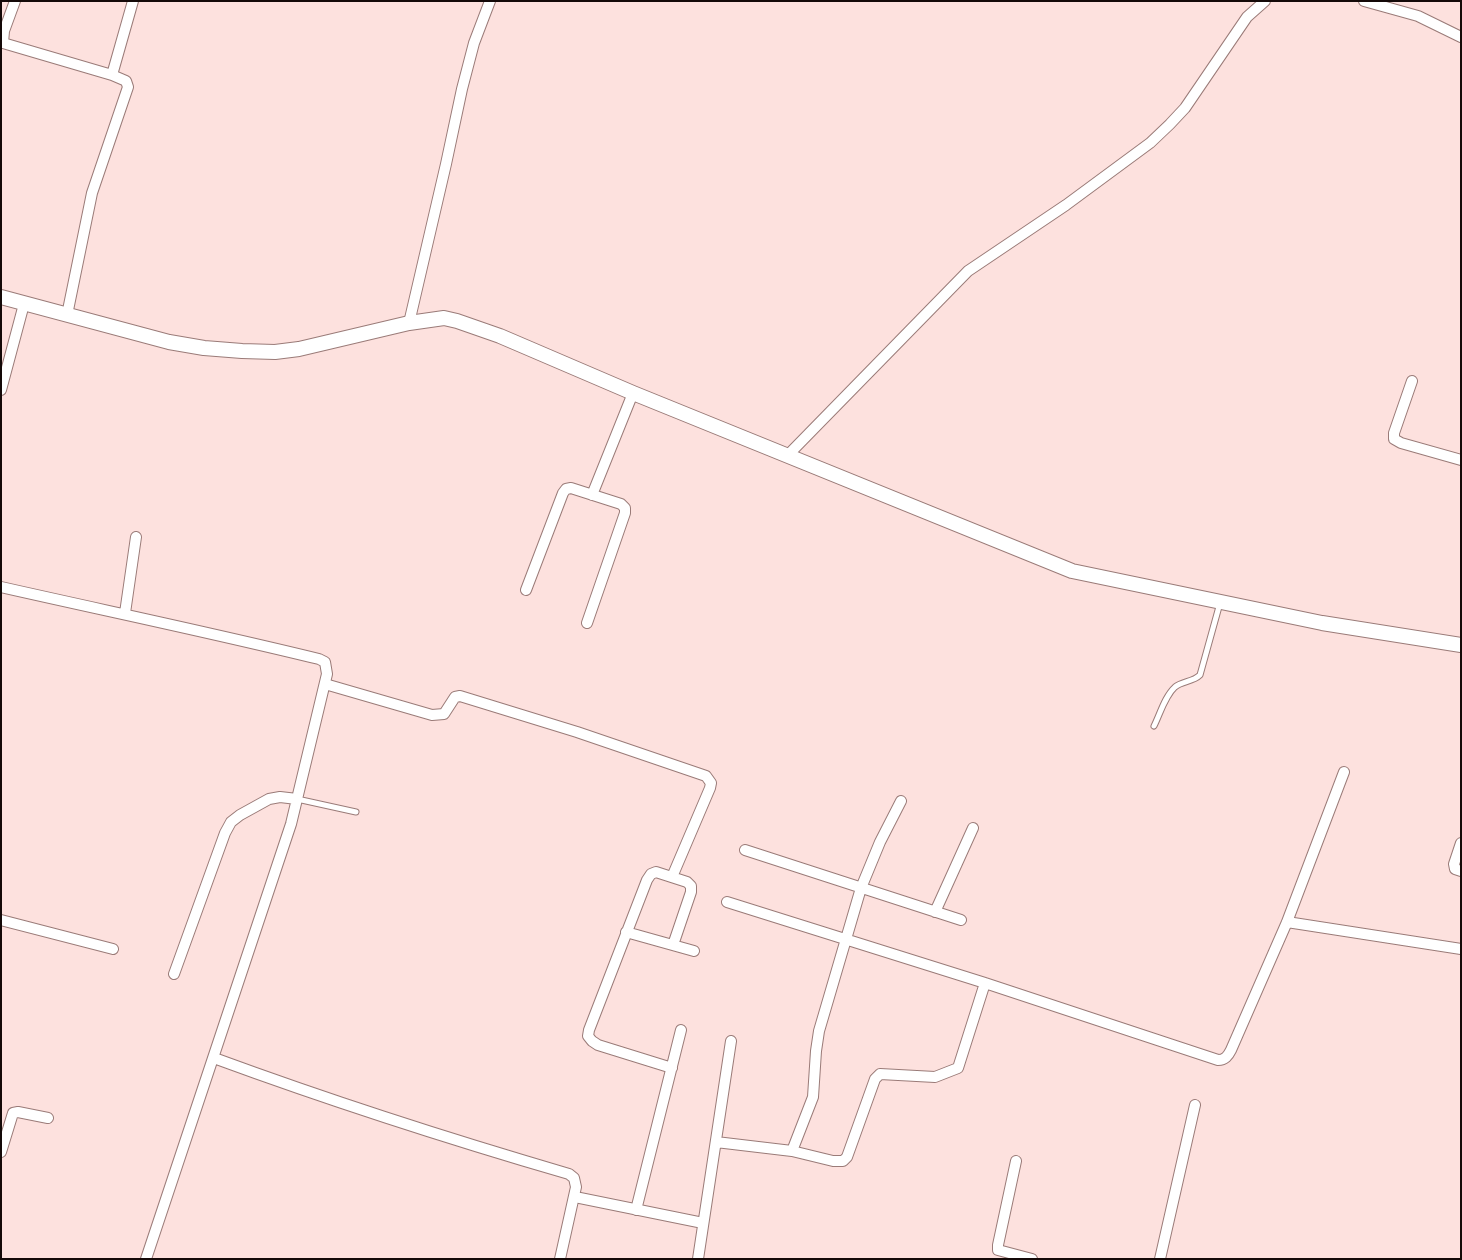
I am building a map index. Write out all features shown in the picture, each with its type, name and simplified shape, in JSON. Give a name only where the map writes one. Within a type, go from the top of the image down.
[{"type":"street","points":[[15,1],[4,31],[3,43],[112,75],[126,81],[128,87],[92,193],[67,315]]},
{"type":"street","points":[[112,75],[133,1]]},
{"type":"street","points":[[409,323],[462,89],[474,43],[490,1]]},
{"type":"street","points":[[788,455],[968,271],[1066,205],[1150,143],[1170,124],[1185,108],[1247,17],[1265,1]]},
{"type":"street","points":[[1364,1],[1418,16],[1461,37]]},
{"type":"street","points":[[1,297],[169,342],[204,348],[242,351],[275,352],[299,350],[409,323],[444,318],[457,321],[500,336],[633,393],[1072,571],[1322,623],[1461,645]]},
{"type":"street","points":[[1,390],[24,304]]},
{"type":"street","points":[[1412,381],[1394,433],[1394,439],[1401,443],[1461,460]]},
{"type":"street","points":[[592,495],[633,393]]},
{"type":"street","points":[[526,590],[566,489],[571,488],[620,504],[625,508],[587,623]]},
{"type":"street","points":[[124,613],[136,537]]},
{"type":"street","points":[[1,587],[82,606],[124,613],[319,659],[325,662],[327,667],[325,684],[297,799],[276,872],[146,1259]]},
{"type":"street","points":[[325,684],[432,715],[444,714],[451,700],[460,696],[577,732],[706,776],[711,782],[710,788],[672,877]]},
{"type":"street","points":[[727,902],[846,938],[1218,1060],[1223,1060],[1231,1050],[1286,922],[1344,772]]},
{"type":"street","points":[[174,974],[225,833],[231,822],[270,799],[280,797],[297,799]]},
{"type":"street","points":[[792,1151],[813,1097],[819,1031],[861,888],[880,842],[901,801]]},
{"type":"street","points":[[935,912],[973,828]]},
{"type":"street","points":[[1461,843],[1454,864],[1455,869],[1461,872]]},
{"type":"street","points":[[745,850],[961,920]]},
{"type":"street","points":[[672,1068],[598,1044],[588,1036],[626,932],[651,874],[656,872],[687,882],[691,886],[691,892],[673,945]]},
{"type":"street","points":[[1,920],[113,949]]},
{"type":"street","points":[[1286,922],[1461,949]]},
{"type":"street","points":[[626,932],[694,951]]},
{"type":"street","points":[[716,1142],[792,1151],[833,1161],[843,1161],[847,1157],[875,1079],[880,1074],[935,1077],[958,1068],[986,983]]},
{"type":"street","points":[[636,1210],[681,1030]]},
{"type":"street","points":[[698,1259],[730,1041]]},
{"type":"street","points":[[214,1058],[296,1089],[569,1174],[574,1178],[576,1187],[560,1259]]},
{"type":"street","points":[[1160,1259],[1195,1105]]},
{"type":"street","points":[[1,1152],[13,1113],[18,1112],[48,1118]]},
{"type":"street","points":[[1016,1161],[998,1250],[1032,1259]]},
{"type":"street","points":[[574,1197],[703,1223]]},
{"type":"lane","points":[[1154,726],[1176,686],[1195,680],[1200,675],[1221,602]]},
{"type":"lane","points":[[297,799],[356,812]]}]
